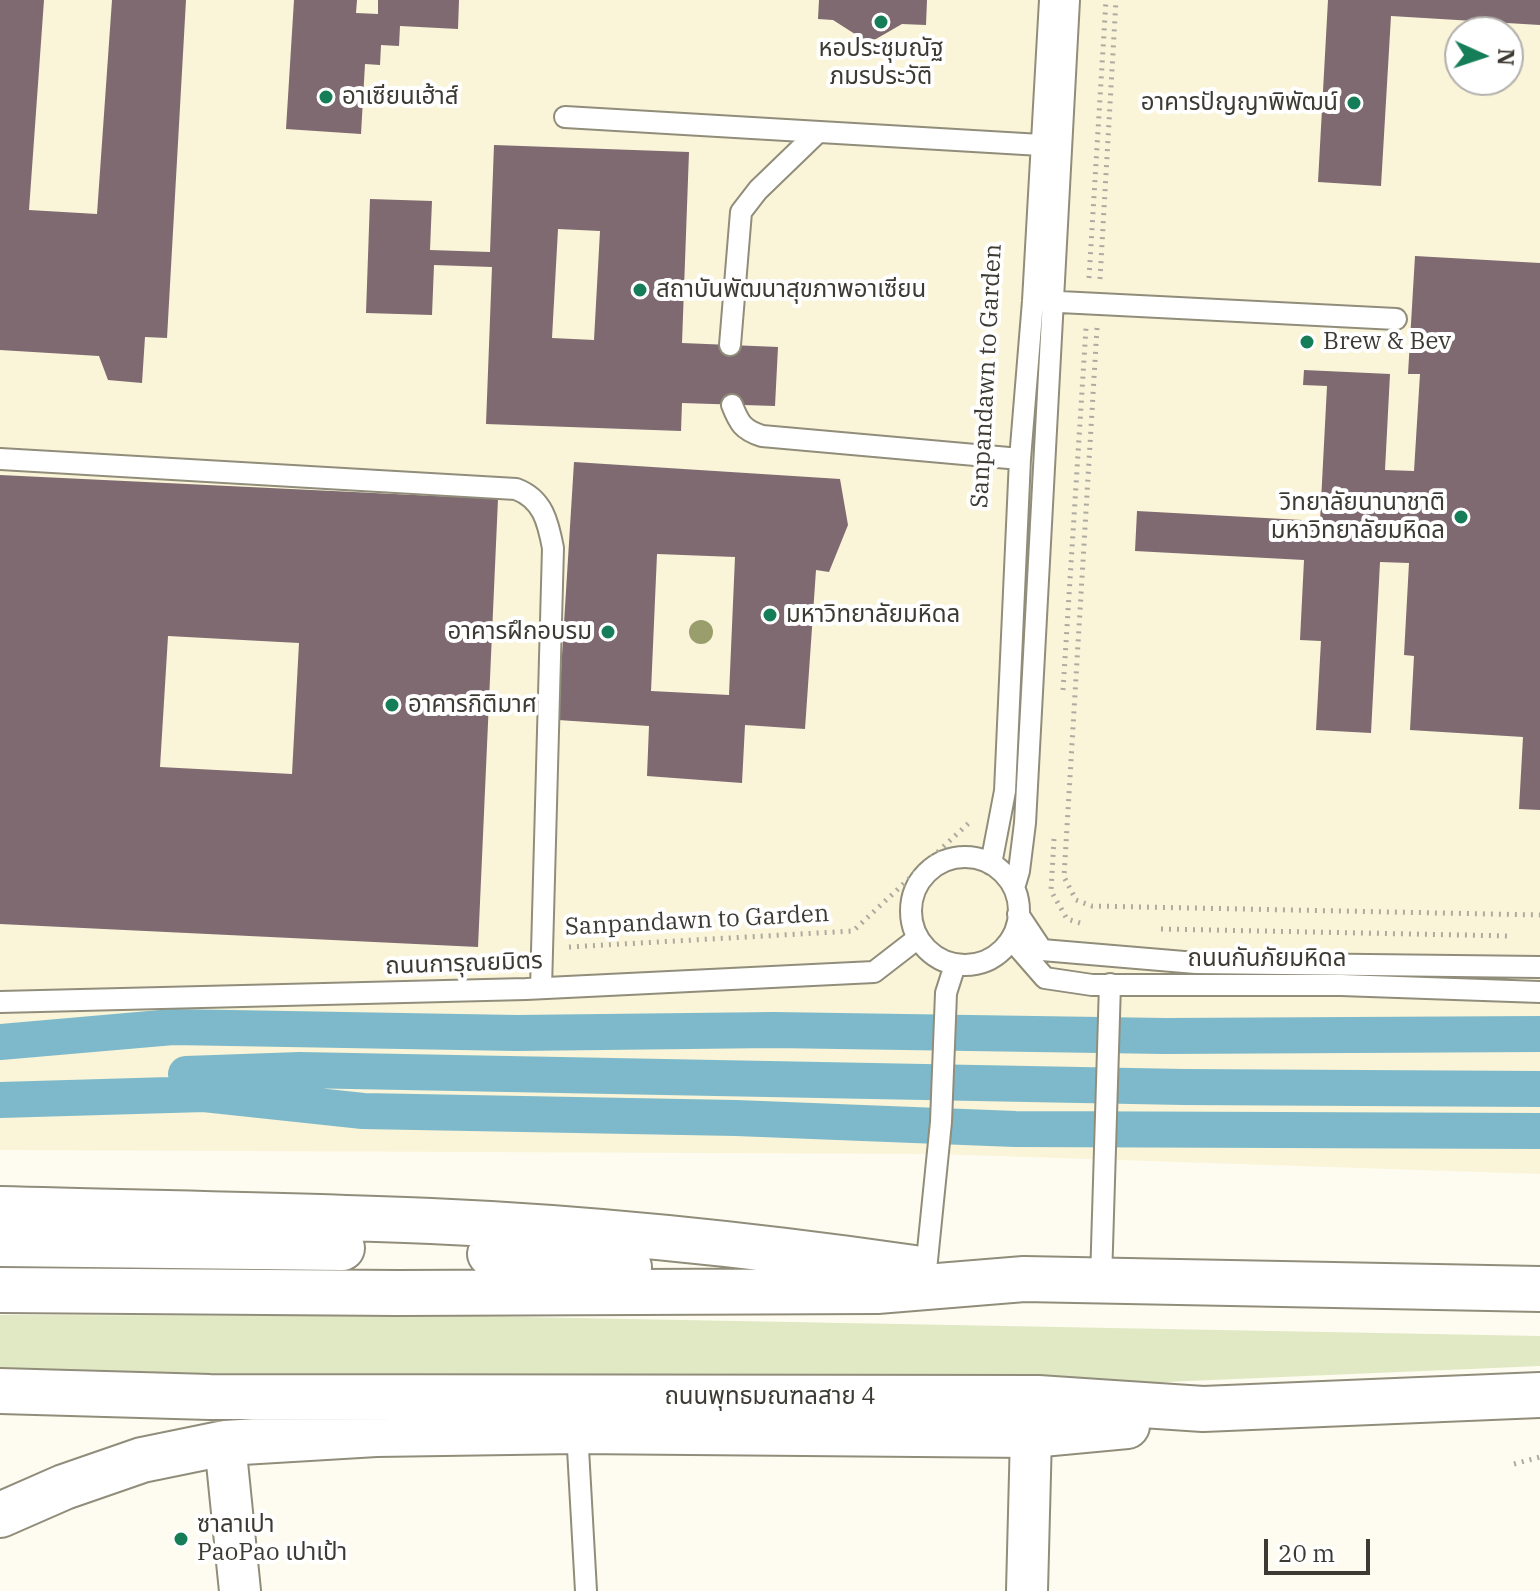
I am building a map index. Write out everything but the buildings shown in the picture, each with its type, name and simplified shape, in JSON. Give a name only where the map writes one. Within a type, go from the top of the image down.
[{"type":"main road","points":[[0,1209],[432,1221],[596,1231],[762,1246],[926,1270],[1024,1279],[1540,1289]]},
{"type":"main road","points":[[0,1244],[429,1250],[877,1291]]},
{"type":"main road","points":[[0,1290],[398,1293],[877,1291],[1024,1279]]},
{"type":"main road","name":"ถนนพุทธมณฑลสาย 4","points":[[4,1391],[210,1397],[1038,1398],[1203,1409],[1540,1395]]},
{"type":"main road","points":[[0,1515],[64,1487],[142,1460],[225,1443],[376,1434],[577,1431],[1031,1435],[1130,1425],[1203,1409]]},
{"type":"main road","points":[[0,1493],[64,1487]]},
{"type":"street","points":[[1027,1591],[1031,1435]]},
{"type":"street","points":[[225,1443],[240,1591]]},
{"type":"lane","points":[[1014,888],[1004,874],[991,864],[958,858],[941,863],[926,873],[916,887],[911,904],[912,922],[918,938],[929,953],[955,965],[982,963],[998,954],[1011,939],[1018,914],[1014,888],[1025,823],[1042,302],[1041,145],[1050,0]]},
{"type":"lane","points":[[991,864],[1005,791],[1020,459],[1042,302],[1069,0]]},
{"type":"lane","points":[[565,117],[1041,145]]},
{"type":"lane","points":[[730,345],[741,212],[758,190],[817,133]]},
{"type":"lane","points":[[1042,302],[1396,319]]},
{"type":"lane","points":[[732,405],[739,424],[747,431],[762,436],[1020,459]]},
{"type":"lane","points":[[0,459],[501,488],[530,494],[549,525],[553,548],[541,988]]},
{"type":"lane","name":"ถนนกันภัยมหิดล","points":[[1018,914],[1042,950],[1196,963],[1540,967]]},
{"type":"lane","name":"ถนนการุณยมิตร","points":[[0,1002],[541,988],[874,972],[918,938]]},
{"type":"lane","name":"ถนนกันภัยมหิดล","points":[[1011,939],[1045,978],[1110,984],[1341,985],[1540,992]]},
{"type":"lane","points":[[926,1270],[941,1122],[946,993],[955,965]]},
{"type":"lane","points":[[1101,1280],[1110,984]]},
{"type":"lane","points":[[577,1431],[586,1591]]},
{"type":"path","points":[[1106,0],[1064,877],[1076,900],[1092,906],[1540,915]]},
{"type":"path","points":[[1062,705],[1116,0]]},
{"type":"path","name":"Sanpandawn to Garden","points":[[543,948],[853,931],[978,815]]},
{"type":"path","points":[[1054,829],[1051,891],[1067,919],[1087,925]]},
{"type":"path","points":[[1160,929],[1525,936]]},
{"type":"path","points":[[1514,1464],[1540,1457]]},
{"type":"shaded area","name":"มหาวิทยาลัยมหิดล","points":[[0,0],[1540,0],[1540,1174],[938,1154],[0,1150]]},
{"type":"green space","points":[[0,1315],[468,1316],[1540,1336],[1540,1366],[1118,1384],[0,1378]]},
{"type":"waterway","points":[[0,1042],[173,1027],[517,1033],[774,1030],[1165,1036],[1540,1034]]},
{"type":"waterway","points":[[186,1074],[300,1070],[1184,1087],[1540,1089]]},
{"type":"waterway","points":[[0,1100],[204,1094],[363,1111],[736,1118],[1015,1129],[1540,1131]]},
{"type":"place","name":"หอประชุมณัฐ ภมรประวัติ","points":[[881,22]]},
{"type":"place","name":"อาเซียนเฮ้าส์","points":[[326,97]]},
{"type":"place","name":"อาคารปัญญาพิพัฒน์","points":[[1354,103]]},
{"type":"place","name":"สถาบันพัฒนาสุขภาพอาเซียน","points":[[640,290]]},
{"type":"place","name":"Brew & Bev","points":[[1307,342]]},
{"type":"place","name":"วิทยาลัยนานาชาติ มหาวิทยาลัยมหิดล","points":[[1461,517]]},
{"type":"place","name":"มหาวิทยาลัยมหิดล","points":[[770,615]]},
{"type":"place","name":"อาคารฝึกอบรม","points":[[608,632]]},
{"type":"place","name":"อาคารกิติมาศ","points":[[392,705]]},
{"type":"place","name":"ซาลาเปา PaoPao เปาเป้า","points":[[181,1539]]}]
